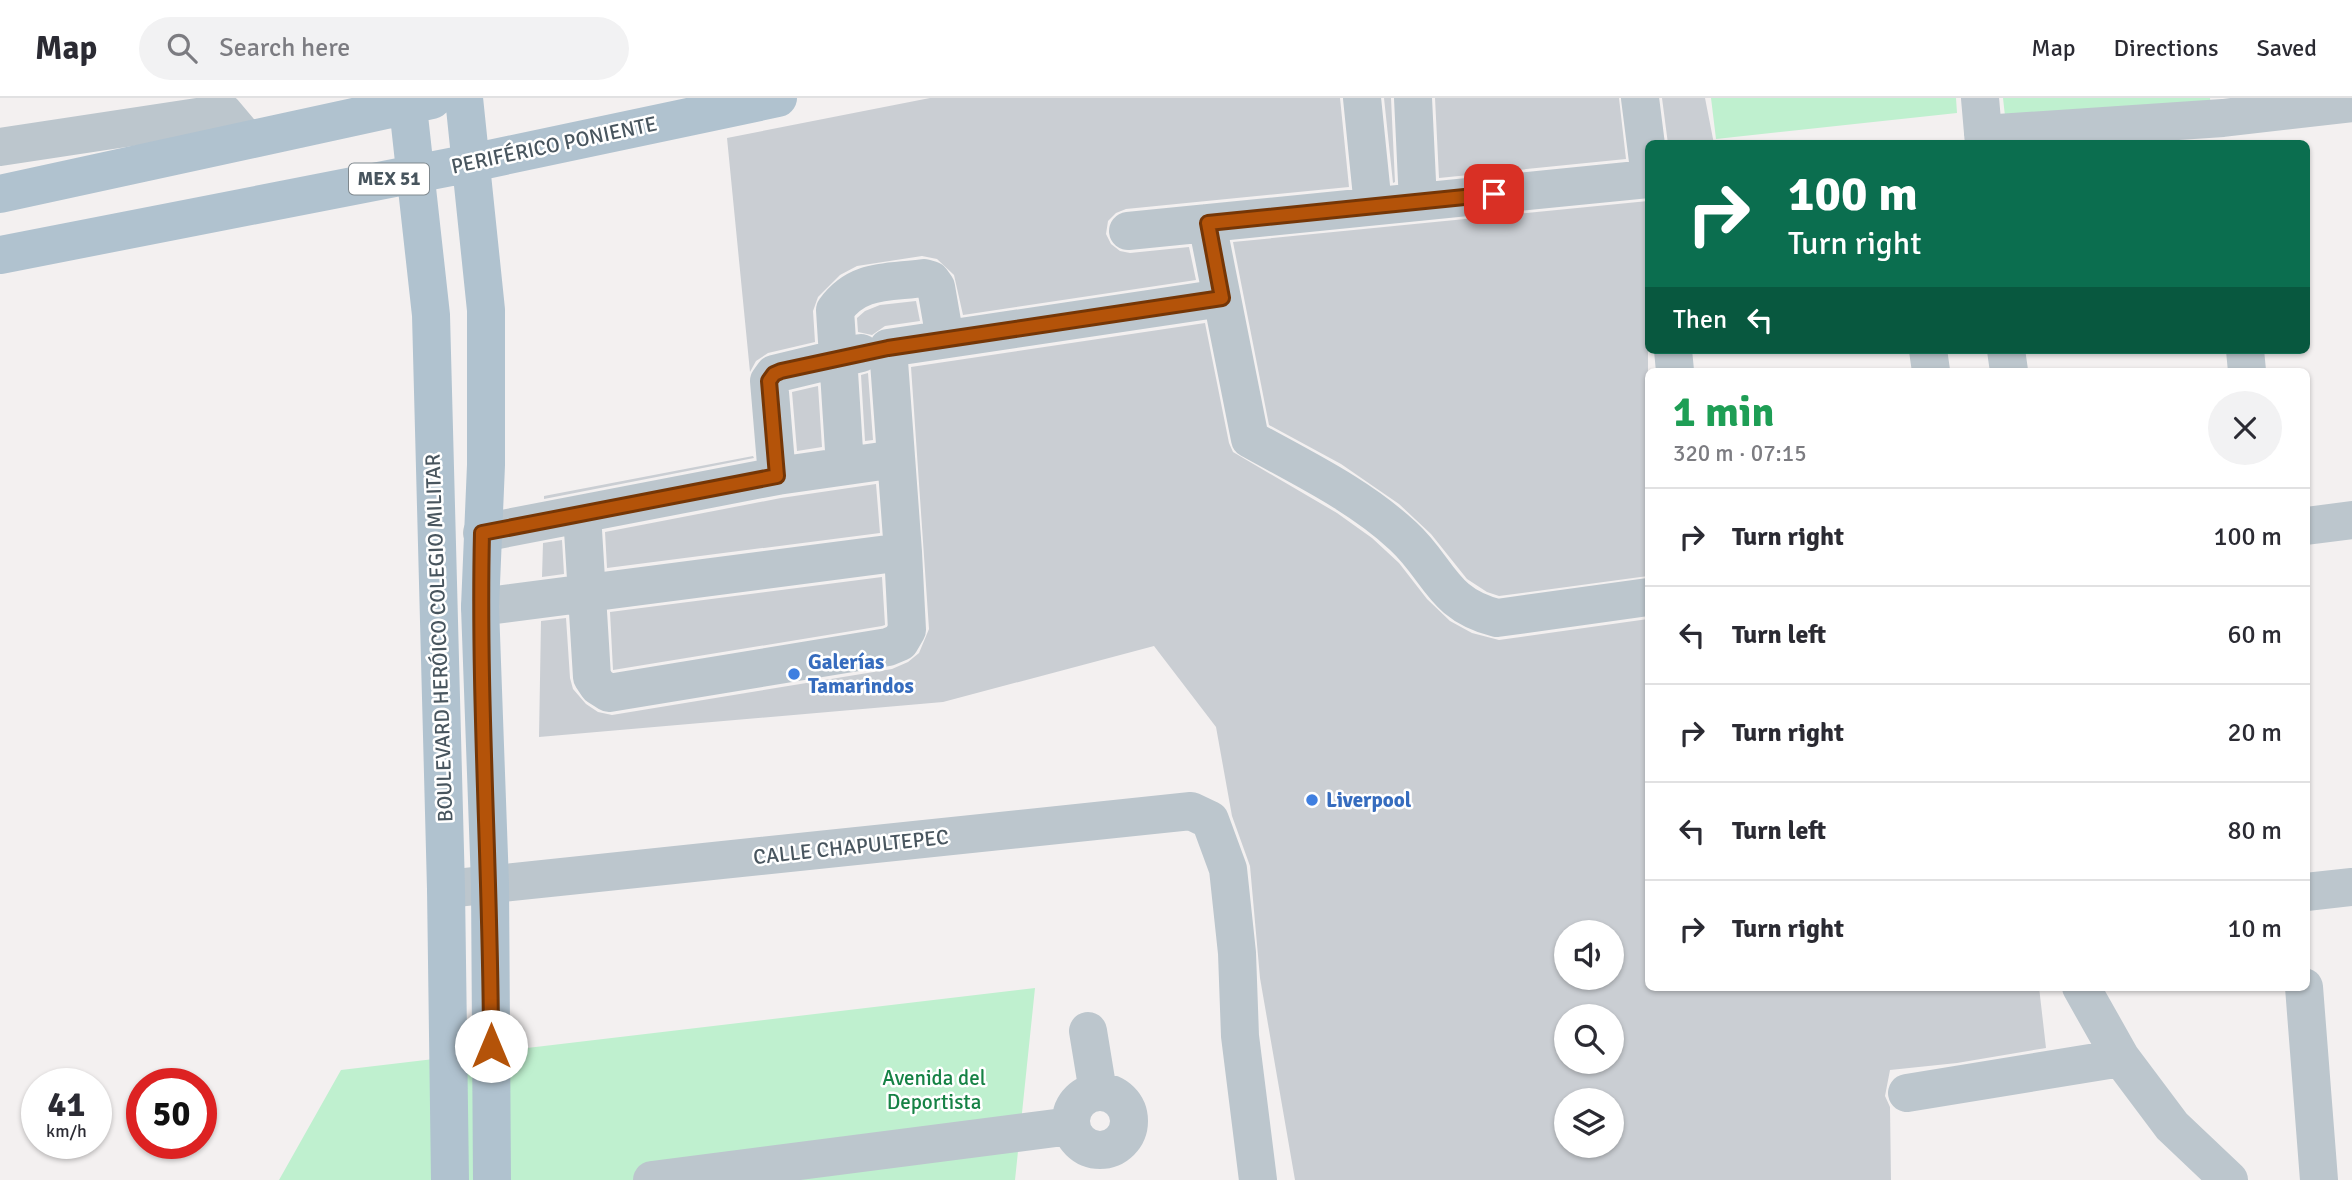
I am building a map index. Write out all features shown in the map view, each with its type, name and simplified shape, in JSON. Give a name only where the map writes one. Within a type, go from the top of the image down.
[{"type":"main road","points":[[0,194],[407,101],[445,98]]},
{"type":"main road","name":"BOULEVARD HERÓICO COLEGIO MILITAR","points":[[464,98],[486,310],[486,465],[480,607],[490,884],[492,1180]]},
{"type":"main road","name":"PERIFÉRICO PONIENTE","points":[[0,255],[471,163],[778,98]]},
{"type":"main road","name":"BOULEVARD HERÓICO COLEGIO MILITAR","points":[[407,101],[431,315],[446,889],[450,1180]]},
{"type":"street","points":[[1362,98],[1373,206]]},
{"type":"street","points":[[1413,98],[1418,202]]},
{"type":"street","points":[[1640,98],[1645,140]]},
{"type":"street","points":[[1982,125],[2223,120],[2352,103]]},
{"type":"street","points":[[0,147],[224,113],[246,139]]},
{"type":"street","points":[[1128,231],[1645,179]]},
{"type":"street","points":[[1208,223],[1250,439],[1355,498],[1405,537],[1458,602],[1476,613],[1497,618],[1645,597]]},
{"type":"street","points":[[845,466],[835,310],[846,295],[860,287],[924,278],[931,280],[936,287],[946,339]]},
{"type":"street","points":[[777,476],[769,381],[774,374],[781,371],[888,348],[1222,298]]},
{"type":"street","points":[[582,514],[592,677],[598,686],[609,693],[888,647],[900,642],[907,630],[888,348]]},
{"type":"street","points":[[482,533],[777,476],[896,459]]},
{"type":"street","points":[[2310,525],[2352,520]]},
{"type":"street","points":[[480,607],[903,552]]},
{"type":"street","name":"CALLE CHAPULTEPEC","points":[[446,889],[1191,811],[1210,820],[1228,869],[1237,953],[1240,1035],[1258,1180]]},
{"type":"street","points":[[2310,892],[2352,887]]},
{"type":"street","points":[[2083,991],[2121,1058],[2172,1126],[2229,1180]]},
{"type":"street","points":[[2304,991],[2319,1180]]},
{"type":"street","points":[[1088,1031],[1098,1092]]},
{"type":"street","points":[[1908,1093],[2121,1058]]},
{"type":"street","points":[[1098,1092],[1110,1094],[1120,1100],[1127,1110],[1129,1123],[1126,1135],[1118,1143],[1110,1165],[1096,1150],[1084,1146],[1075,1138],[1071,1126],[1071,1114],[1077,1103],[1086,1095],[1098,1092]]},
{"type":"street","points":[[652,1180],[1071,1126]]},
{"type":"green space","points":[[1711,98],[1956,98],[1957,113],[1716,139]]},
{"type":"green space","points":[[2003,98],[2210,98],[2211,108],[2005,116]]},
{"type":"green space","name":"Avenida del Deportista","points":[[1035,988],[1015,1180],[279,1180],[341,1070]]},
{"type":"building","points":[[930,98],[1340,98],[1349,187],[1126,209],[1116,213],[1108,221],[1106,234],[1111,244],[1120,251],[1130,253],[1189,247],[1196,280],[963,315],[954,275],[937,259],[922,256],[857,266],[840,275],[818,297],[813,311],[815,342],[768,353],[756,361],[750,372],[727,138]]},
{"type":"building","points":[[1384,98],[1391,98],[1393,183]]},
{"type":"building","points":[[1435,98],[1619,98],[1626,159],[1439,178]]},
{"type":"building","points":[[1662,98],[1705,98],[1713,140],[1667,140]]},
{"type":"building","points":[[1645,201],[1645,354],[1648,354],[1648,368],[1645,368],[1645,576],[1499,596],[1487,592],[1467,579],[1431,534],[1399,504],[1341,464],[1269,425],[1233,242]]},
{"type":"building","points":[[916,301],[920,321],[885,326],[872,335],[858,332],[857,318],[865,311],[880,305]]},
{"type":"building","points":[[1205,323],[1233,452],[1337,513],[1372,538],[1399,563],[1427,599],[1450,621],[1472,633],[1499,640],[1645,619],[1645,991],[2039,991],[2046,1048],[1957,1063],[1890,1070],[1885,1096],[1890,1107],[1891,1180],[1295,1180],[1260,978],[1250,866],[1232,816],[1216,727],[1154,646],[943,702],[539,737],[541,621],[566,618],[573,689],[586,704],[598,712],[612,715],[892,669],[908,662],[919,653],[929,629],[911,367]]},
{"type":"building","points":[[868,373],[873,440],[865,441],[861,375]]},
{"type":"building","points":[[818,386],[822,447],[797,451],[792,392]]},
{"type":"building","points":[[753,456],[754,458],[544,499],[544,496]]},
{"type":"building","points":[[876,484],[880,533],[607,568],[605,532],[781,498]]},
{"type":"building","points":[[562,540],[564,574],[542,577],[543,543]]},
{"type":"building","points":[[882,577],[885,625],[613,670],[610,612]]},
{"type":"place","name":"Galerías Tamarindos","points":[[794,674]]},
{"type":"place","name":"Liverpool","points":[[1312,800]]},
{"type":"route","points":[[491,1046],[490,884],[480,607],[482,533],[777,476],[769,381],[774,374],[781,371],[888,348],[1222,298],[1208,223],[1494,194]]}]
